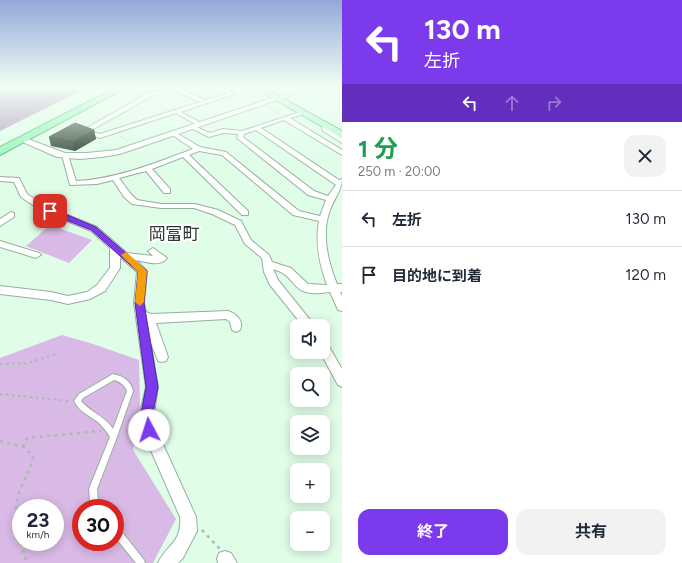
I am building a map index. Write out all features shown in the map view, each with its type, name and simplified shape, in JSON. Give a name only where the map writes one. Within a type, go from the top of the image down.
[{"type":"highway","points":[[0,152],[72,113]]},
{"type":"main road","points":[[304,113],[325,128],[342,136]]},
{"type":"street","points":[[117,113],[85,131],[100,136],[169,113]]},
{"type":"street","points":[[179,113],[209,135],[223,131],[242,133],[303,113]]},
{"type":"street","points":[[22,140],[65,156],[85,157],[100,155],[134,146],[232,113]]},
{"type":"street","points":[[285,118],[342,153]]},
{"type":"street","points":[[257,128],[340,183],[330,198],[323,220],[322,247],[326,267],[337,288],[342,307]]},
{"type":"street","points":[[325,128],[342,141]]},
{"type":"street","points":[[173,133],[198,149],[224,153],[296,213],[323,220]]},
{"type":"street","points":[[242,133],[239,137],[311,193],[330,198]]},
{"type":"street","points":[[65,156],[73,183],[96,182],[148,168],[198,149]]},
{"type":"street","points":[[184,154],[245,213]]},
{"type":"street","points":[[148,168],[167,190]]},
{"type":"street","points":[[115,177],[127,195],[134,202],[156,205],[196,206],[215,212],[238,223],[248,242],[263,254],[274,282],[303,319]]},
{"type":"street","points":[[0,179],[16,180],[20,184],[24,195],[43,208],[94,228],[142,271],[139,303],[162,357]]},
{"type":"street","points":[[0,223],[11,215]]},
{"type":"street","points":[[0,244],[36,255]]},
{"type":"street","points":[[0,290],[50,296],[68,300],[90,295],[101,288],[116,268],[115,246]]},
{"type":"street","points":[[126,256],[160,260],[162,258],[160,255],[153,251]]},
{"type":"street","points":[[268,264],[288,270],[300,284],[305,287],[312,289],[337,288]]},
{"type":"street","points":[[145,317],[228,315],[235,320],[236,327]]},
{"type":"street","points":[[145,317],[152,387],[147,413],[149,430],[188,517],[189,526],[189,531],[180,547],[167,563]]},
{"type":"street","points":[[330,359],[342,381]]},
{"type":"lane","points":[[94,499],[93,489],[114,437],[130,391],[128,384],[116,377],[112,377],[81,396],[77,401],[103,421],[114,437]]},
{"type":"lane","points":[[124,541],[141,563]]},
{"type":"path","points":[[278,113],[285,118]]},
{"type":"path","points":[[115,131],[134,146]]},
{"type":"path","points":[[0,364],[15,366],[42,360],[56,354]]},
{"type":"path","points":[[0,394],[77,401]]},
{"type":"path","points":[[23,447],[27,438],[63,436],[110,430]]},
{"type":"path","points":[[0,441],[23,447],[30,451],[34,462],[19,492],[15,507],[15,523],[28,563]]},
{"type":"path","points":[[189,526],[201,530],[224,553],[226,561]]},
{"type":"shaded area","points":[[0,113],[35,113],[0,131]]},
{"type":"shaded area","points":[[50,225],[92,240],[69,263],[26,246]]},
{"type":"shaded area","points":[[62,335],[139,360],[140,407],[133,450],[176,519],[153,563],[0,563],[0,358]]},
{"type":"building","points":[[75,123],[94,130],[73,142],[49,137]]},
{"type":"slow traffic","points":[[126,255],[142,271],[143,277],[140,302]]},
{"type":"district","name":"岡富町","points":[[174,234]]},
{"type":"route","points":[[50,211],[80,221],[94,228],[142,271],[143,277],[139,303],[152,387],[147,413],[149,430]]}]
